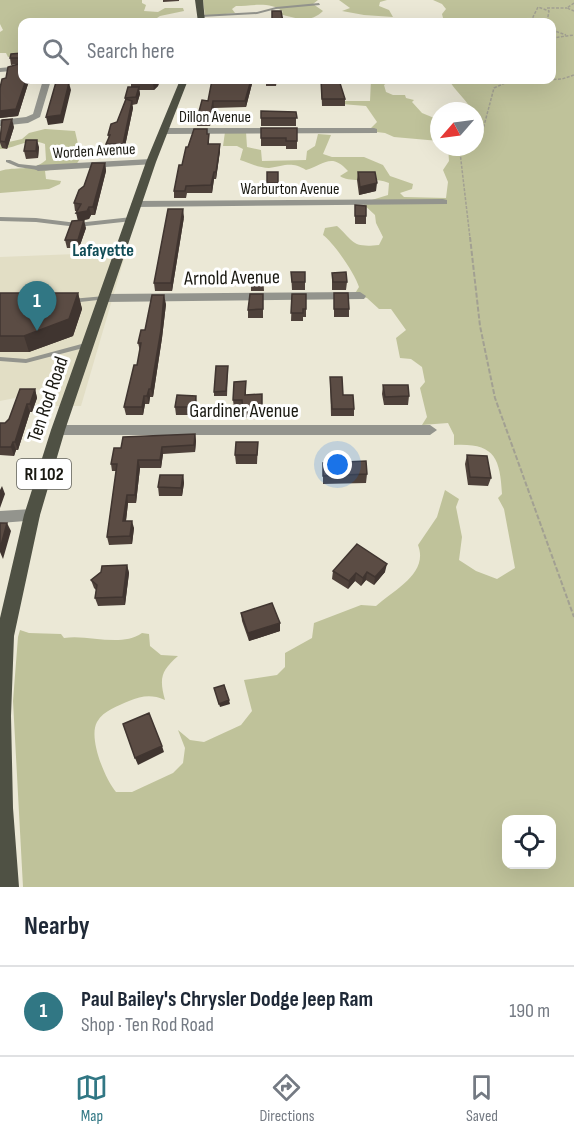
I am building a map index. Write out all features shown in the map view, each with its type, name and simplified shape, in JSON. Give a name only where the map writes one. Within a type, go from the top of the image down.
[{"type":"main road","points":[[199,0],[202,18]]},
{"type":"main road","name":"Ten Rod Road","points":[[8,887],[2,808],[2,637],[32,515],[58,430],[151,162],[182,84]]},
{"type":"street","points":[[0,70],[18,68]]},
{"type":"street","points":[[0,123],[28,120],[37,115],[46,84]]},
{"type":"street","name":"Dillon Avenue","points":[[164,131],[374,131]]},
{"type":"street","name":"Worden Avenue","points":[[38,168],[151,162]]},
{"type":"street","name":"Warburton Avenue","points":[[134,211],[443,202]]},
{"type":"street","name":"Arnold Avenue","points":[[105,298],[360,296]]},
{"type":"street","name":"Gardiner Avenue","points":[[58,430],[430,430]]},
{"type":"street","points":[[0,517],[32,515]]},
{"type":"lane","points":[[210,18],[319,4]]},
{"type":"lane","points":[[261,12],[262,18]]},
{"type":"lane","points":[[8,161],[38,168]]},
{"type":"lane","points":[[0,219],[77,225],[134,211]]},
{"type":"lane","points":[[67,302],[105,298]]},
{"type":"lane","points":[[0,359],[26,361],[89,344]]},
{"type":"path","points":[[567,8],[574,3]]},
{"type":"path","points":[[547,8],[549,18]]},
{"type":"path","points":[[533,18],[535,9],[567,8],[574,11]]},
{"type":"path","points":[[556,31],[567,35]]},
{"type":"path","points":[[556,37],[574,35]]},
{"type":"path","points":[[556,80],[574,75]]},
{"type":"path","points":[[484,125],[494,87],[501,84]]},
{"type":"path","points":[[460,156],[480,326],[495,398],[574,617]]},
{"type":"shaded area","points":[[126,252],[81,406],[47,406],[50,403],[45,389],[21,391],[15,398],[0,401],[0,257]]},
{"type":"green space","points":[[0,0],[142,0],[142,3],[146,5],[144,11],[158,12],[165,8],[183,8],[184,11],[157,18],[18,18],[18,53],[8,57],[6,53],[0,53],[0,32],[3,30],[0,24]]},
{"type":"green space","points":[[203,0],[318,0],[313,4],[323,11],[313,18],[296,18],[279,14],[283,12],[273,6],[255,5],[236,6],[232,9],[235,13],[205,16]]},
{"type":"green space","points":[[339,0],[387,0],[380,2],[379,6],[389,10],[393,17],[342,11],[350,8]]},
{"type":"green space","points":[[433,0],[574,0],[574,887],[23,887],[13,701],[20,630],[29,633],[61,634],[64,638],[114,640],[124,640],[142,633],[149,634],[150,646],[161,655],[178,656],[163,675],[162,686],[165,700],[151,696],[134,699],[107,711],[97,722],[96,748],[107,778],[116,792],[132,792],[173,773],[183,763],[185,748],[178,730],[190,740],[204,742],[241,725],[252,711],[244,680],[277,675],[285,667],[285,653],[312,638],[314,623],[361,605],[376,606],[408,580],[419,564],[418,545],[437,517],[445,490],[459,499],[456,507],[462,537],[459,560],[476,571],[497,579],[515,568],[504,509],[498,498],[502,494],[499,470],[492,455],[478,447],[454,445],[454,435],[448,423],[422,425],[427,417],[420,388],[425,382],[422,367],[411,359],[400,358],[396,338],[406,330],[391,309],[379,309],[367,298],[354,295],[359,287],[353,275],[323,235],[325,228],[337,226],[358,244],[379,245],[383,237],[375,215],[362,203],[388,195],[389,183],[345,178],[340,176],[348,171],[342,165],[332,161],[306,170],[292,165],[262,167],[240,160],[243,149],[237,146],[223,146],[225,132],[246,132],[247,147],[261,150],[262,161],[306,160],[307,151],[315,146],[318,134],[331,135],[323,154],[332,157],[364,157],[383,165],[390,176],[413,184],[412,189],[400,193],[404,197],[446,198],[448,182],[443,170],[449,161],[449,156],[484,156],[484,102],[466,102],[452,84],[556,84],[556,18],[443,18],[442,14],[446,9],[442,4]]},
{"type":"green space","points":[[371,84],[385,84],[386,92],[393,95],[405,95],[406,98],[414,100],[412,102],[422,113],[430,116],[430,140],[394,137],[385,133],[368,131],[377,122],[366,106],[329,103],[330,101],[370,101]]},
{"type":"green space","points":[[45,129],[75,131],[81,157],[76,165],[45,171],[46,179],[61,181],[60,184],[49,189],[0,193],[0,171],[35,166],[46,160],[45,144],[33,142],[0,149],[0,144],[22,139],[29,133]]},
{"type":"building","points":[[272,11],[281,11],[282,18],[272,18]]},
{"type":"building","points":[[18,53],[18,58],[10,58],[11,54]]},
{"type":"building","points":[[18,64],[18,84],[25,84],[16,109],[0,111],[0,88],[2,79],[6,78],[8,67]]},
{"type":"building","points":[[55,84],[69,84],[61,115],[46,117]]},
{"type":"building","points":[[211,84],[250,84],[245,101],[213,101],[210,119],[197,119],[202,100],[208,101]]},
{"type":"building","points":[[321,84],[340,84],[345,99],[322,99]]},
{"type":"building","points":[[128,87],[139,87],[136,97],[125,98]]},
{"type":"building","points":[[126,99],[132,101],[123,144],[106,144],[111,124],[117,122]]},
{"type":"building","points":[[261,111],[296,112],[297,118],[261,118]]},
{"type":"building","points":[[12,119],[5,142],[0,141],[2,120]]},
{"type":"building","points":[[261,128],[297,128],[297,141],[286,141],[286,138],[261,138]]},
{"type":"building","points":[[194,129],[207,129],[208,144],[220,144],[216,172],[214,172],[211,185],[186,186],[185,191],[174,191],[179,165],[182,165],[186,147],[188,147]]},
{"type":"building","points":[[26,140],[37,140],[36,151],[24,151]]},
{"type":"building","points":[[92,163],[105,163],[93,207],[76,213],[81,204],[74,203],[79,190],[84,186]]},
{"type":"building","points":[[267,172],[278,172],[278,183],[267,183]]},
{"type":"building","points":[[358,172],[375,172],[377,183],[360,187]]},
{"type":"building","points":[[355,205],[366,206],[366,216],[355,216]]},
{"type":"building","points":[[168,209],[183,209],[171,283],[154,283]]},
{"type":"building","points":[[84,220],[78,240],[65,240],[72,221]]},
{"type":"building","points":[[291,272],[305,272],[305,282],[292,282]]},
{"type":"building","points":[[346,272],[347,282],[333,282],[332,273]]},
{"type":"building","points":[[251,273],[263,273],[263,282],[250,282]]},
{"type":"building","points":[[0,293],[78,293],[69,319],[24,336],[0,336]]},
{"type":"building","points":[[334,293],[348,293],[349,309],[334,309]]},
{"type":"building","points":[[250,294],[263,294],[263,309],[248,310]]},
{"type":"building","points":[[292,294],[306,294],[306,309],[303,309],[303,313],[291,313]]},
{"type":"building","points":[[152,295],[164,295],[161,330],[151,389],[147,396],[144,396],[142,407],[124,407],[134,365],[137,365],[141,343],[138,343],[141,330],[145,330]]},
{"type":"building","points":[[216,366],[228,366],[226,391],[214,392]]},
{"type":"building","points":[[330,377],[342,377],[343,395],[353,395],[354,409],[332,409]]},
{"type":"building","points":[[246,381],[245,395],[262,394],[262,405],[258,405],[257,409],[243,410],[242,400],[233,400],[234,382]]},
{"type":"building","points":[[383,385],[408,385],[409,396],[385,397]]},
{"type":"building","points":[[20,389],[35,389],[30,404],[27,404],[15,442],[11,447],[0,447],[0,423],[5,423],[9,419]]},
{"type":"building","points":[[177,395],[196,396],[195,407],[175,407]]},
{"type":"building","points":[[195,434],[194,445],[162,447],[160,460],[138,460],[135,495],[127,495],[123,521],[132,521],[130,536],[107,537],[117,464],[111,464],[114,448],[121,448],[123,437]]},
{"type":"building","points":[[236,442],[258,442],[257,455],[235,455]]},
{"type":"building","points":[[467,455],[487,456],[491,478],[470,477]]},
{"type":"building","points":[[366,461],[367,474],[323,476],[323,463]]},
{"type":"building","points":[[160,475],[183,475],[181,488],[158,487]]},
{"type":"building","points":[[0,523],[7,523],[0,549]]},
{"type":"building","points":[[357,544],[387,564],[375,577],[367,572],[363,578],[356,573],[349,581],[333,571]]},
{"type":"building","points":[[127,565],[123,597],[95,598],[97,585],[91,580],[101,572],[102,566]]},
{"type":"building","points":[[272,603],[280,623],[248,633],[241,613]]},
{"type":"building","points":[[224,685],[229,700],[219,704],[214,688]]},
{"type":"building","points":[[149,713],[162,746],[135,758],[123,724]]},
{"type":"place","name":"Paul Bailey's Chrysler Dodge Jeep Ram","points":[[37,331]]},
{"type":"district","name":"Lafayette","points":[[103,250]]}]
